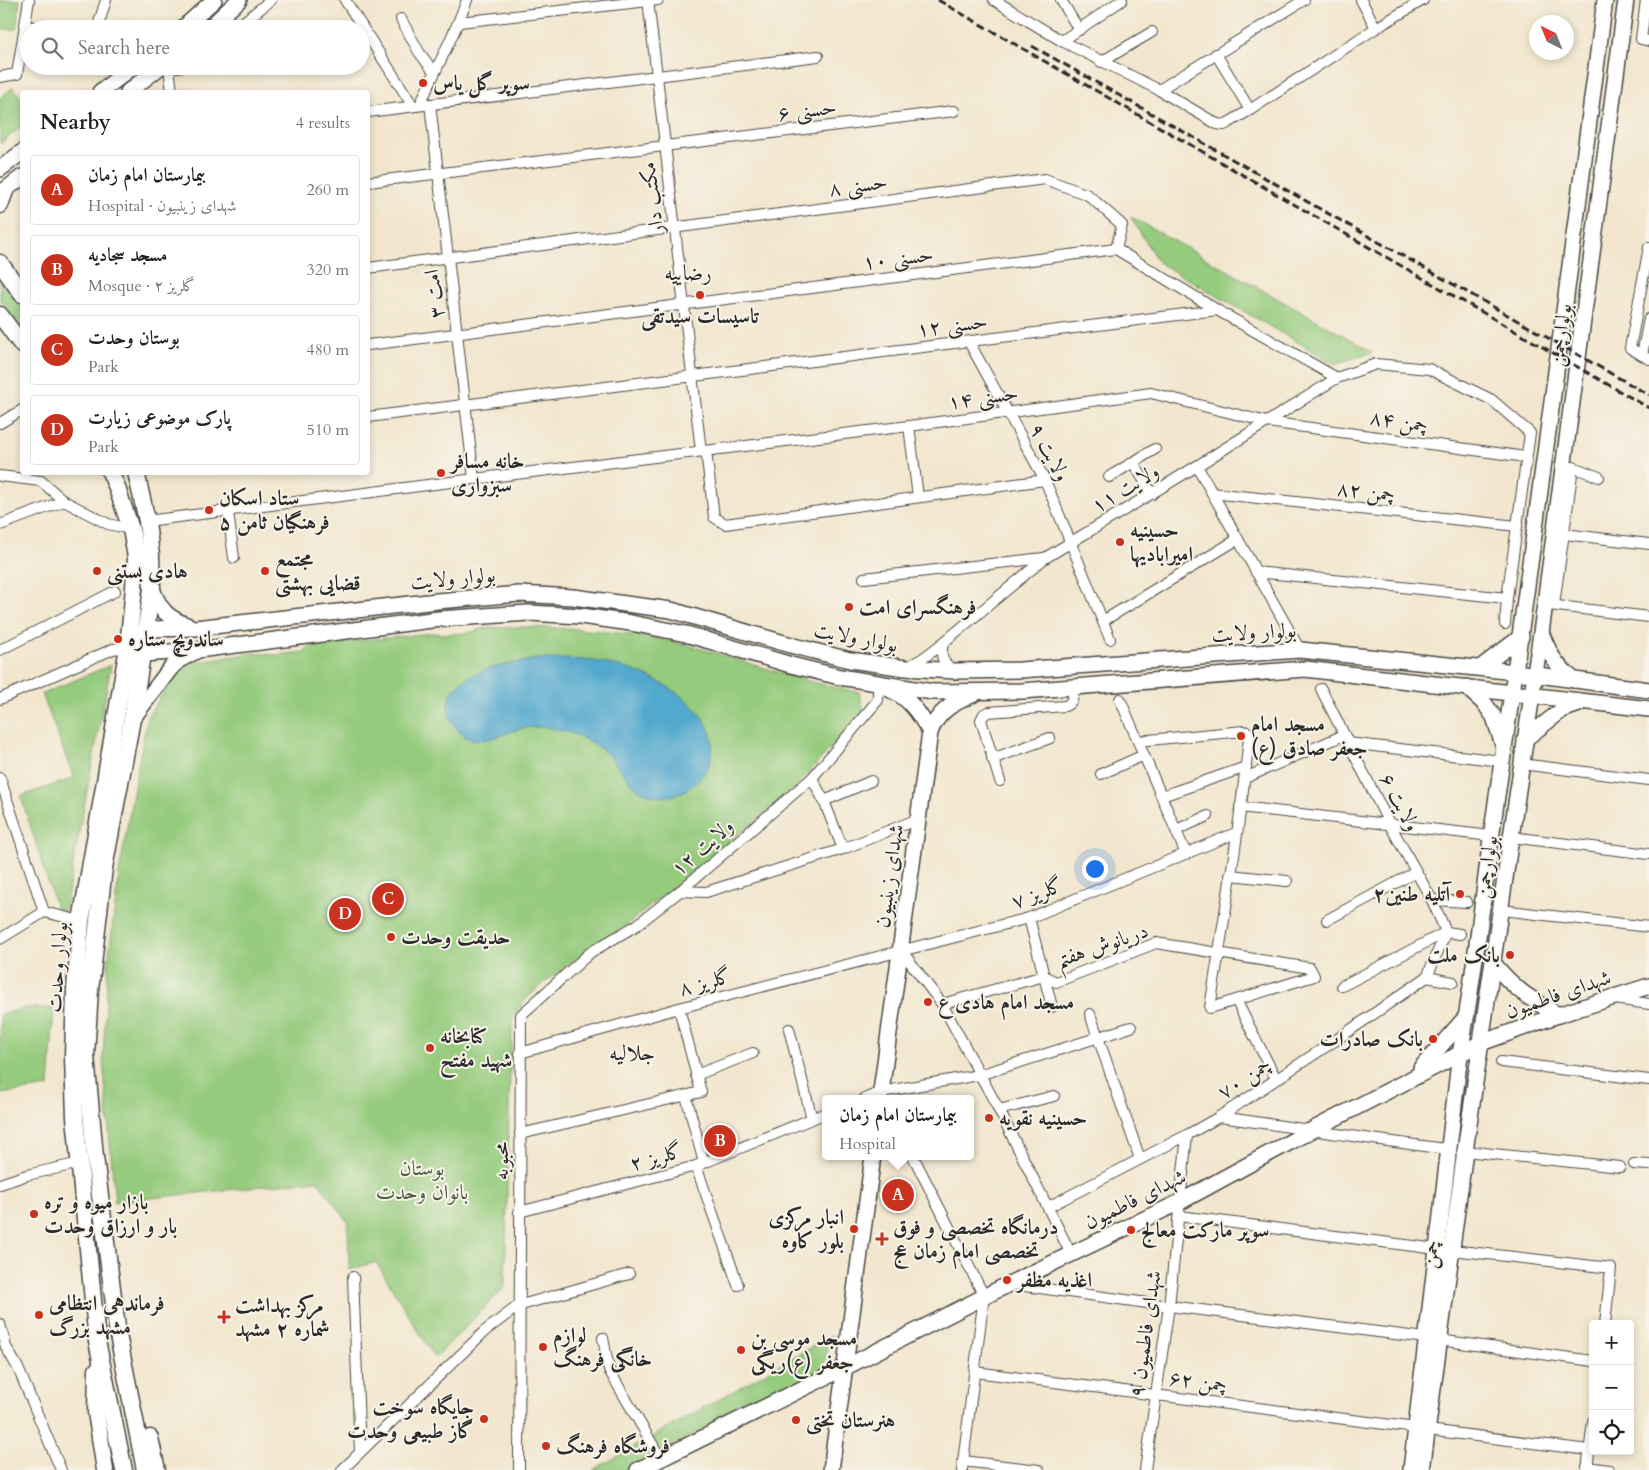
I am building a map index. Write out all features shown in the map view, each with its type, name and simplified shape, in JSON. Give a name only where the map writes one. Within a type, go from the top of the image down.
[{"type":"main road","points":[[192,20],[214,0]]},
{"type":"main road","points":[[218,20],[239,0]]},
{"type":"main road","name":"بولوارچمن","points":[[1460,1054],[1521,637],[1605,0]]},
{"type":"main road","name":"بولوارچمن","points":[[1481,1043],[1531,696],[1541,633],[1550,605],[1626,0]]},
{"type":"main road","points":[[103,90],[122,75]]},
{"type":"main road","points":[[131,90],[154,75]]},
{"type":"main road","points":[[0,169],[20,154]]},
{"type":"main road","points":[[2,197],[20,179]]},
{"type":"main road","points":[[0,263],[20,291]]},
{"type":"main road","points":[[0,315],[20,342]]},
{"type":"main road","name":"بولوار وحدت","points":[[111,475],[131,528],[136,557],[132,719],[104,868],[96,924],[86,1056],[95,1157],[118,1335],[145,1470]]},
{"type":"main road","name":"بولوار وحدت","points":[[124,1470],[97,1341],[72,1057],[81,921],[135,650],[146,630],[152,589],[152,556],[147,521],[137,475]]},
{"type":"main road","name":"بولوار ولایت","points":[[152,589],[158,604],[165,613],[175,620],[195,628]]},
{"type":"main road","name":"بولوار ولایت","points":[[146,630],[195,628],[437,601],[519,594],[573,597],[671,610],[794,646],[841,657],[906,668],[955,671],[1020,670],[1300,650],[1535,675]]},
{"type":"main road","name":"بولوار ولایت","points":[[135,650],[198,650],[439,619],[523,613],[581,616],[631,622],[686,634],[791,665],[878,684],[933,692],[1022,691],[1305,669],[1531,696]]},
{"type":"main road","points":[[195,628],[188,639],[193,647],[198,650]]},
{"type":"main road","points":[[1541,633],[1550,655],[1558,666],[1575,681]]},
{"type":"main road","points":[[1480,668],[1521,637]]},
{"type":"main road","name":"بولوار ولایت","points":[[132,719],[170,669],[179,660],[198,650]]},
{"type":"main road","points":[[1535,675],[1649,690]]},
{"type":"main road","points":[[878,684],[900,694],[914,706],[930,732]]},
{"type":"main road","points":[[1466,687],[1485,704],[1494,717],[1503,754]]},
{"type":"main road","points":[[930,732],[935,718],[946,709],[980,692]]},
{"type":"main road","points":[[1531,696],[1649,709]]},
{"type":"main road","points":[[1525,739],[1562,710],[1586,702]]},
{"type":"main road","name":"شهدای زینبیون","points":[[882,1095],[930,732]]},
{"type":"main road","points":[[1493,963],[1510,984],[1522,994],[1558,1015]]},
{"type":"main road","name":"شهدای فاطمیون","points":[[638,1470],[1071,1254],[1179,1209],[1312,1130],[1481,1043],[1558,1015],[1649,986]]},
{"type":"main road","points":[[1407,1080],[1427,1063],[1466,1018]]},
{"type":"main road","name":"چمن","points":[[1444,1249],[1465,1151],[1481,1043]]},
{"type":"main road","name":"چمن","points":[[1422,1470],[1422,1429],[1444,1249],[1448,1149],[1460,1054]]},
{"type":"main road","points":[[1448,1149],[1465,1151]]},
{"type":"main road","points":[[831,1470],[872,1160]]},
{"type":"main road","points":[[118,1335],[140,1392],[158,1470]]},
{"type":"main road","points":[[97,1341],[96,1412],[105,1470]]},
{"type":"main road","name":"چمن","points":[[1411,1470],[1422,1429]]},
{"type":"street","points":[[26,20],[29,0]]},
{"type":"street","points":[[100,20],[106,0]]},
{"type":"street","points":[[246,20],[271,0]]},
{"type":"street","name":"امت ۳","points":[[345,0],[355,20]]},
{"type":"street","points":[[459,22],[651,0]]},
{"type":"street","name":"مکتب دار","points":[[651,0],[657,76],[692,376],[714,517],[725,524],[918,498]]},
{"type":"street","points":[[994,0],[1062,41],[1159,90],[1217,124],[1224,125],[1423,0]]},
{"type":"street","points":[[1061,0],[1079,30]]},
{"type":"street","points":[[1062,41],[1122,0]]},
{"type":"street","points":[[1159,90],[1304,0]]},
{"type":"street","points":[[1361,0],[1376,28]]},
{"type":"street","points":[[1645,40],[1646,0]]},
{"type":"street","points":[[421,105],[434,72],[459,22],[464,2]]},
{"type":"street","points":[[401,19],[419,52],[434,72]]},
{"type":"street","points":[[1101,62],[1152,32]]},
{"type":"street","name":"امت ۳","points":[[370,48],[421,105],[439,174],[474,479]]},
{"type":"street","points":[[1216,54],[1250,110]]},
{"type":"street","points":[[0,77],[17,74],[20,56]]},
{"type":"street","points":[[370,112],[818,56]]},
{"type":"street","points":[[168,75],[172,90]]},
{"type":"street","name":"حسنی ۶","points":[[370,182],[954,111]]},
{"type":"street","name":"حسنی ۸","points":[[370,268],[1046,179],[1088,195],[1122,225],[1116,249]]},
{"type":"street","points":[[1649,247],[1630,348],[1646,357],[1649,318]]},
{"type":"street","points":[[1116,249],[1217,310],[1337,378]]},
{"type":"street","name":"حسنی ۱۰","points":[[370,345],[1116,249]]},
{"type":"street","name":"حسنی ۱۲","points":[[370,417],[1217,310]]},
{"type":"street","name":"ولایت ۹","points":[[969,342],[1045,480],[1110,639]]},
{"type":"street","name":"ولایت ۱۱","points":[[906,668],[922,659],[943,643],[1045,558],[1152,494],[1337,378],[1376,364],[1428,368],[1492,400],[1530,433],[1526,457]]},
{"type":"street","name":"حسنی ۱۴","points":[[147,521],[909,426],[1151,393],[1267,422]]},
{"type":"street","points":[[0,423],[20,411]]},
{"type":"street","name":"چمن ۸۴","points":[[1267,422],[1526,457]]},
{"type":"street","points":[[909,426],[918,498],[1045,480]]},
{"type":"street","points":[[1109,477],[1155,449]]},
{"type":"street","points":[[1505,624],[1526,457]]},
{"type":"street","points":[[1133,462],[1152,494]]},
{"type":"street","points":[[1197,466],[1300,650]]},
{"type":"street","points":[[1599,477],[1573,467],[1564,534],[1550,605],[1649,617]]},
{"type":"street","points":[[0,476],[41,481],[64,501],[108,524],[131,528]]},
{"type":"street","name":"چمن ۸۲","points":[[1212,493],[1517,526]]},
{"type":"street","points":[[0,525],[64,501]]},
{"type":"street","points":[[228,512],[234,558]]},
{"type":"street","points":[[1564,534],[1649,544]]},
{"type":"street","points":[[1104,622],[1238,539]]},
{"type":"street","points":[[864,578],[1045,558]]},
{"type":"street","points":[[1256,572],[1507,598]]},
{"type":"street","points":[[0,650],[115,591]]},
{"type":"street","points":[[943,643],[941,658],[946,665],[955,671]]},
{"type":"street","points":[[0,699],[113,649],[135,650]]},
{"type":"street","name":"ولایت ۱۲","points":[[520,1015],[591,952],[637,925],[680,891],[812,778],[878,700],[878,684]]},
{"type":"street","points":[[1000,781],[981,720],[984,714],[1065,706],[1073,700],[1074,687]]},
{"type":"street","name":"ولایت ۶","points":[[1321,689],[1390,824],[1432,900],[1446,932]]},
{"type":"street","points":[[1120,699],[1186,854]]},
{"type":"street","points":[[1138,741],[1244,730],[1248,732],[1245,778],[1210,1008],[1236,1000],[1276,1079]]},
{"type":"street","points":[[992,759],[1050,738]]},
{"type":"street","points":[[1245,778],[1346,739],[1503,754]]},
{"type":"street","points":[[1101,774],[1144,755]]},
{"type":"street","points":[[1522,764],[1649,780]]},
{"type":"street","points":[[1162,796],[1246,767]]},
{"type":"street","points":[[0,778],[4,803],[44,912]]},
{"type":"street","points":[[812,778],[824,801],[843,849]]},
{"type":"street","points":[[824,801],[870,781]]},
{"type":"street","points":[[1240,807],[1491,836]]},
{"type":"street","points":[[1176,830],[1208,816]]},
{"type":"street","points":[[680,891],[706,892],[843,849],[918,819]]},
{"type":"street","name":"گلریز ۷","points":[[901,950],[1029,918],[1236,832]]},
{"type":"street","points":[[1511,837],[1649,854]]},
{"type":"street","points":[[1327,920],[1416,872]]},
{"type":"street","points":[[1230,875],[1287,881]]},
{"type":"street","points":[[1432,900],[1467,902]]},
{"type":"street","points":[[1501,910],[1649,927]]},
{"type":"street","points":[[0,939],[44,912],[81,921]]},
{"type":"street","points":[[1029,918],[1052,1007]]},
{"type":"street","points":[[1446,932],[1427,977],[1453,982]]},
{"type":"street","points":[[1342,986],[1446,932],[1460,934]]},
{"type":"street","name":"دریانوش هفتم","points":[[942,1004],[1044,976],[1056,982],[1156,943],[1310,968],[1314,976],[1236,1000]]},
{"type":"street","points":[[901,950],[942,1004],[999,1110],[1071,1254]]},
{"type":"street","name":"گلریز ۸","points":[[520,1053],[679,1008],[901,950]]},
{"type":"street","name":"چمن ۷۰","points":[[1048,1207],[1218,1117],[1427,977]]},
{"type":"street","points":[[1612,998],[1649,1004]]},
{"type":"street","points":[[520,1134],[701,1092],[679,1008]]},
{"type":"street","points":[[1090,1014],[1140,1159]]},
{"type":"street","name":"محبوبه","points":[[519,1470],[520,1015]]},
{"type":"street","points":[[891,1095],[979,1075],[1131,1027]]},
{"type":"street","points":[[789,1029],[812,1118]]},
{"type":"street","points":[[696,1075],[753,1053]]},
{"type":"street","points":[[1501,1062],[1649,1080]]},
{"type":"street","points":[[686,1096],[700,1164],[738,1285]]},
{"type":"street","points":[[999,1110],[1054,1096]]},
{"type":"street","name":"گلریز ۲","points":[[519,1212],[700,1164],[822,1114]]},
{"type":"street","points":[[1218,1117],[1386,1142],[1448,1149]]},
{"type":"street","name":"شهدای فاطمیون ۹","points":[[1145,1470],[1169,1306],[1187,1135]]},
{"type":"street","points":[[1465,1151],[1620,1166]]},
{"type":"street","points":[[915,1160],[984,1296],[963,1465],[1038,1470]]},
{"type":"street","points":[[0,1184],[27,1175],[80,1163]]},
{"type":"street","points":[[1634,1164],[1649,1165]]},
{"type":"street","points":[[1179,1209],[1324,1235],[1611,1268],[1605,1320]]},
{"type":"street","points":[[342,1470],[485,1331],[518,1306],[629,1274]]},
{"type":"street","points":[[352,1277],[360,1452]]},
{"type":"street","points":[[1009,1284],[1589,1360]]},
{"type":"street","points":[[0,1324],[6,1347],[18,1368],[61,1470]]},
{"type":"street","points":[[603,1338],[608,1370],[661,1459]]},
{"type":"street","name":"چمن ۶۲","points":[[975,1372],[1589,1450]]},
{"type":"street","points":[[1589,1450],[1587,1469],[1610,1470]]},
{"type":"green space","points":[[0,0],[20,0],[16,29],[0,29]]},
{"type":"green space","points":[[13,87],[20,97],[20,128],[0,144],[0,98]]},
{"type":"green space","points":[[1130,216],[1373,352],[1335,364],[1158,262]]},
{"type":"green space","points":[[0,281],[20,304],[20,326],[0,299]]},
{"type":"green space","name":"بوستان بانوان وحدت","points":[[524,627],[604,631],[644,636],[683,644],[836,688],[859,692],[864,711],[792,791],[629,923],[545,982],[525,1000],[513,1018],[510,1067],[505,1287],[435,1358],[376,1262],[349,1270],[348,1222],[317,1180],[115,1202],[103,1059],[108,963],[119,874],[148,716],[177,672],[191,663],[253,653],[276,655],[304,652],[310,646],[432,633],[468,633],[486,628]]},
{"type":"green space","points":[[111,665],[64,912],[56,908],[21,796],[74,778],[42,694]]},
{"type":"green space","points":[[26,1008],[54,1008],[49,1087],[0,1094],[0,1014]]},
{"type":"green space","points":[[831,1336],[822,1372],[625,1470],[593,1470]]},
{"type":"water","points":[[537,659],[580,660],[609,664],[642,674],[674,691],[700,714],[710,732],[712,752],[710,762],[704,774],[686,790],[672,796],[656,796],[647,794],[633,785],[612,759],[599,747],[567,732],[543,727],[525,728],[482,740],[465,736],[458,730],[451,719],[448,707],[451,695],[459,685],[469,677],[483,671],[512,663]]},
{"type":"railway","points":[[938,0],[1649,408]]},
{"type":"railway","points":[[1032,46],[1649,395]]},
{"type":"place","name":"سوپر گل یاس","points":[[423,83]]},
{"type":"place","name":"تاسیسات سیدتقی","points":[[700,295]]},
{"type":"place","name":"خانه مسافر سبزواری","points":[[441,473]]},
{"type":"place","name":"ستاد اسکان فرهنگیان ثامن ۵","points":[[209,510]]},
{"type":"place","name":"حسینیه امیرابادیها","points":[[1120,542]]},
{"type":"place","name":"هادی بستنی","points":[[97,571]]},
{"type":"place","name":"مجتمع قضایی بهشتی","points":[[265,571]]},
{"type":"place","name":"فرهنگسرای امت","points":[[849,607]]},
{"type":"place","name":"ساندویچ ستاره","points":[[118,639]]},
{"type":"place","name":"مسجد امام جعفر صادق (ع)","points":[[1241,736]]},
{"type":"place","name":"آتلیه طنین۲","points":[[1460,894]]},
{"type":"place","name":"بوستان وحدت","points":[[388,899]]},
{"type":"place","name":"پارک موضوعی زیارت","points":[[345,914]]},
{"type":"place","name":"حدیقت وحدت","points":[[391,937]]},
{"type":"place","name":"بانک ملت","points":[[1510,955]]},
{"type":"place","name":"مسجد امام هادی ع","points":[[928,1002]]},
{"type":"place","name":"بانک صادرات","points":[[1433,1039]]},
{"type":"place","name":"کتابخانه شهید مفتح","points":[[430,1048]]},
{"type":"place","name":"حسینیه نقویه","points":[[989,1118]]},
{"type":"place","name":"مسجد سجادیه","points":[[720,1141]]},
{"type":"place","name":"بیمارستان امام زمان","points":[[898,1195]]},
{"type":"place","name":"بازار میوه و تره بار و ارزاق وحدت","points":[[34,1214]]},
{"type":"place","name":"انبار مرکزی بلور کاوه","points":[[854,1229]]},
{"type":"place","name":"سوپر مارکت معالج","points":[[1131,1230]]},
{"type":"place","name":"درمانگاه تخصصی و فوق تخصصی امام زمان عج","points":[[882,1239]]},
{"type":"place","name":"اغذیه مظفر","points":[[1007,1280]]},
{"type":"place","name":"فرماندهی انتظامی مشهد بزرگ","points":[[39,1315]]},
{"type":"place","name":"مرکز بهداشت شماره ۲ مشهد","points":[[224,1317]]},
{"type":"place","name":"لوازم خانگی فرهنگ","points":[[543,1347]]},
{"type":"place","name":"مسجد موسی بن جعفر (ع)ریگی","points":[[741,1350]]},
{"type":"place","name":"جایگاه سوخت گاز طبیعی وحدت","points":[[484,1419]]},
{"type":"place","name":"هنرستان تختی","points":[[796,1420]]},
{"type":"place","name":"فروشگاه فرهنگ","points":[[546,1446]]},
{"type":"district","name":"رضاییه","points":[[688,272]]},
{"type":"district","name":"جلالیه","points":[[632,1052]]}]
